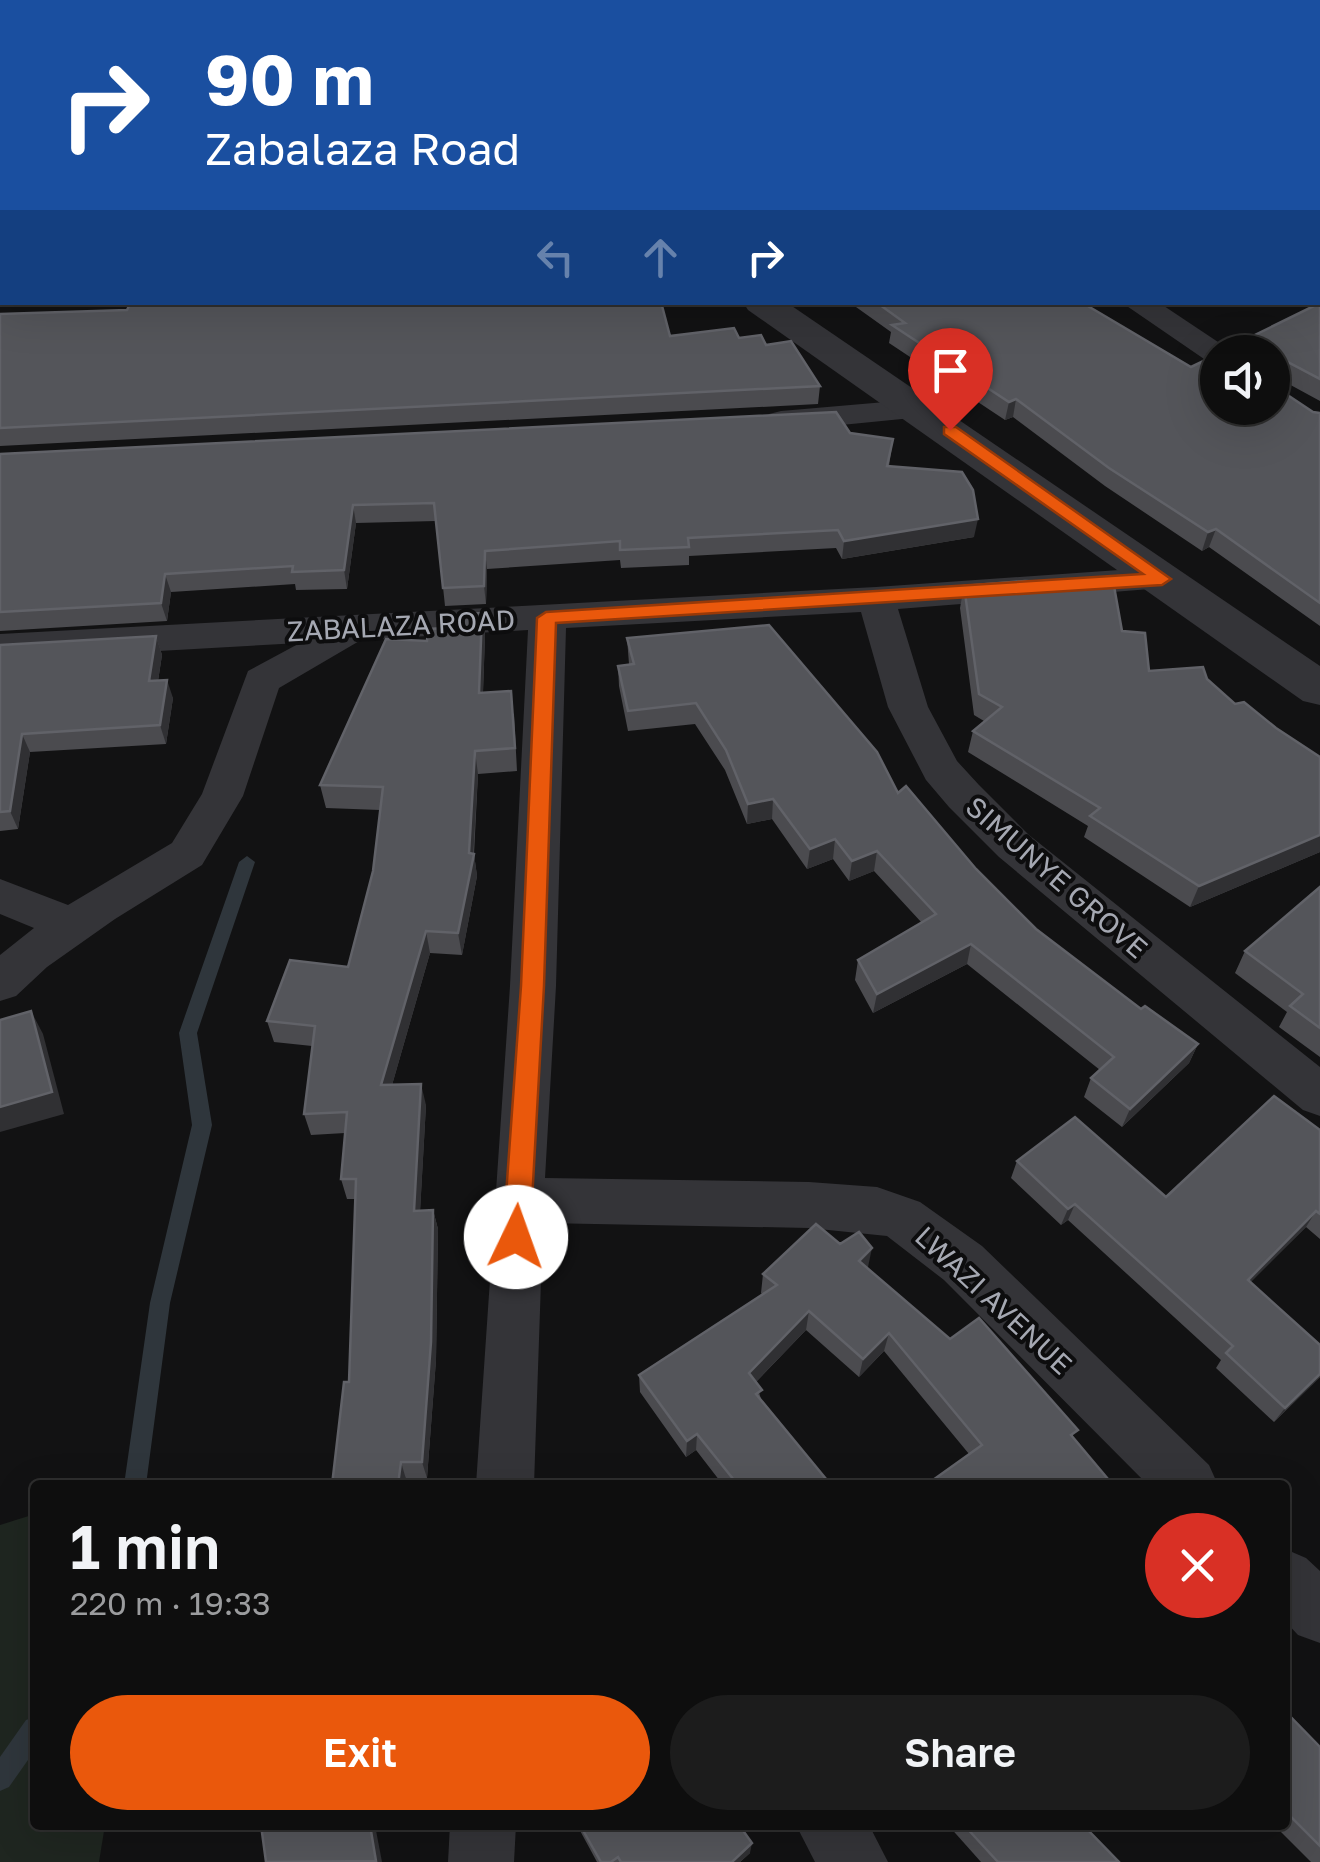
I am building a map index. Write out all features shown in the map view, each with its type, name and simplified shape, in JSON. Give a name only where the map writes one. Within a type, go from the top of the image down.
[{"type":"street","points":[[765,305],[1320,689]]},
{"type":"street","points":[[1141,305],[1200,343]]},
{"type":"street","points":[[750,422],[920,409]]},
{"type":"street","name":"ZABALAZA ROAD","points":[[0,647],[1162,579]]},
{"type":"street","name":"SIMUNYE GROVE","points":[[876,598],[908,706],[941,770],[964,796],[1014,846],[1320,1095]]},
{"type":"street","points":[[517,1476],[518,1200],[533,986],[546,618]]},
{"type":"street","points":[[0,983],[31,954],[72,925],[187,854],[222,796],[262,680],[363,627]]},
{"type":"street","points":[[0,896],[72,925]]},
{"type":"street","name":"LWAZI AVENUE","points":[[518,1200],[810,1205],[877,1210],[902,1218],[922,1229],[962,1263],[1184,1480]]},
{"type":"street","points":[[1290,1584],[1320,1613]]},
{"type":"street","points":[[480,1862],[483,1830]]},
{"type":"street","points":[[832,1830],[856,1862]]},
{"type":"shaded area","points":[[30,1516],[30,1830],[104,1830],[99,1862],[0,1862],[0,1525]]},
{"type":"building","points":[[130,305],[662,305],[670,336],[734,328],[739,338],[761,335],[766,345],[791,341],[820,386],[0,428],[0,314],[127,310]]},
{"type":"building","points":[[880,305],[1086,305],[1191,367],[1200,363],[1200,425],[1290,425],[1290,397],[1320,413],[1320,603],[1216,529],[1208,532],[1109,468],[1016,399],[1009,402],[892,325],[905,323]]},
{"type":"building","points":[[1320,305],[1320,379],[1290,363],[1290,335],[1255,335]]},
{"type":"building","points":[[836,412],[850,433],[893,439],[887,466],[962,472],[973,490],[978,519],[844,541],[838,530],[688,538],[689,547],[620,550],[620,541],[485,551],[484,586],[443,588],[434,503],[353,505],[344,570],[292,572],[293,566],[165,574],[161,603],[0,612],[0,454]]},
{"type":"building","points":[[1099,578],[1114,586],[1122,631],[1145,633],[1149,671],[1203,667],[1207,679],[1235,704],[1244,702],[1320,757],[1320,835],[1199,886],[1090,816],[1100,808],[973,731],[1002,707],[979,694],[964,586],[1025,581],[1075,583]]},
{"type":"building","points":[[482,613],[479,693],[511,691],[515,748],[475,751],[469,853],[474,854],[458,933],[426,931],[381,1085],[421,1084],[414,1211],[433,1210],[431,1342],[422,1462],[401,1462],[399,1480],[333,1480],[344,1382],[349,1382],[356,1179],[341,1179],[347,1112],[304,1114],[315,1026],[267,1021],[290,960],[348,967],[373,871],[383,787],[320,785],[386,639],[427,641],[428,629],[447,628],[445,615]]},
{"type":"building","points":[[769,625],[877,752],[898,793],[906,786],[976,869],[1036,929],[1141,1009],[1145,1006],[1198,1044],[1130,1109],[1091,1078],[1114,1057],[971,944],[877,994],[858,960],[936,914],[877,851],[852,861],[835,839],[810,849],[773,799],[748,804],[726,750],[696,703],[628,711],[618,666],[634,664],[627,638]]},
{"type":"building","points":[[156,636],[149,681],[167,680],[160,725],[22,734],[10,811],[0,812],[0,645]]},
{"type":"building","points":[[1320,887],[1320,1028],[1290,1006],[1303,994],[1245,951]]},
{"type":"building","points":[[31,1011],[52,1092],[0,1107],[0,1020]]},
{"type":"building","points":[[1274,1096],[1320,1130],[1320,1214],[1316,1211],[1248,1280],[1320,1345],[1320,1374],[1285,1408],[1226,1353],[1233,1346],[1075,1204],[1068,1209],[1017,1161],[1075,1117],[1166,1197]]},
{"type":"building","points":[[816,1224],[840,1244],[859,1232],[872,1248],[859,1261],[950,1339],[979,1318],[1078,1430],[1071,1435],[1109,1480],[933,1480],[982,1445],[889,1333],[863,1359],[809,1311],[749,1373],[762,1390],[756,1394],[827,1480],[734,1480],[697,1434],[687,1441],[639,1375],[777,1285],[763,1274]]},
{"type":"building","points":[[1290,1716],[1320,1747],[1320,1846],[1290,1816]]},
{"type":"building","points":[[262,1830],[371,1830],[376,1861],[266,1862]]},
{"type":"building","points":[[583,1830],[743,1830],[752,1843],[732,1862],[621,1862],[618,1857],[601,1862]]},
{"type":"building","points":[[969,1830],[1088,1830],[1119,1862],[998,1862]]},
{"type":"waterway","points":[[136,1480],[160,1303],[202,1125],[188,1033],[247,862]]},
{"type":"waterway","points":[[0,1778],[30,1736]]},
{"type":"route","points":[[516,1237],[533,986],[546,618],[1162,579],[950,430]]}]
